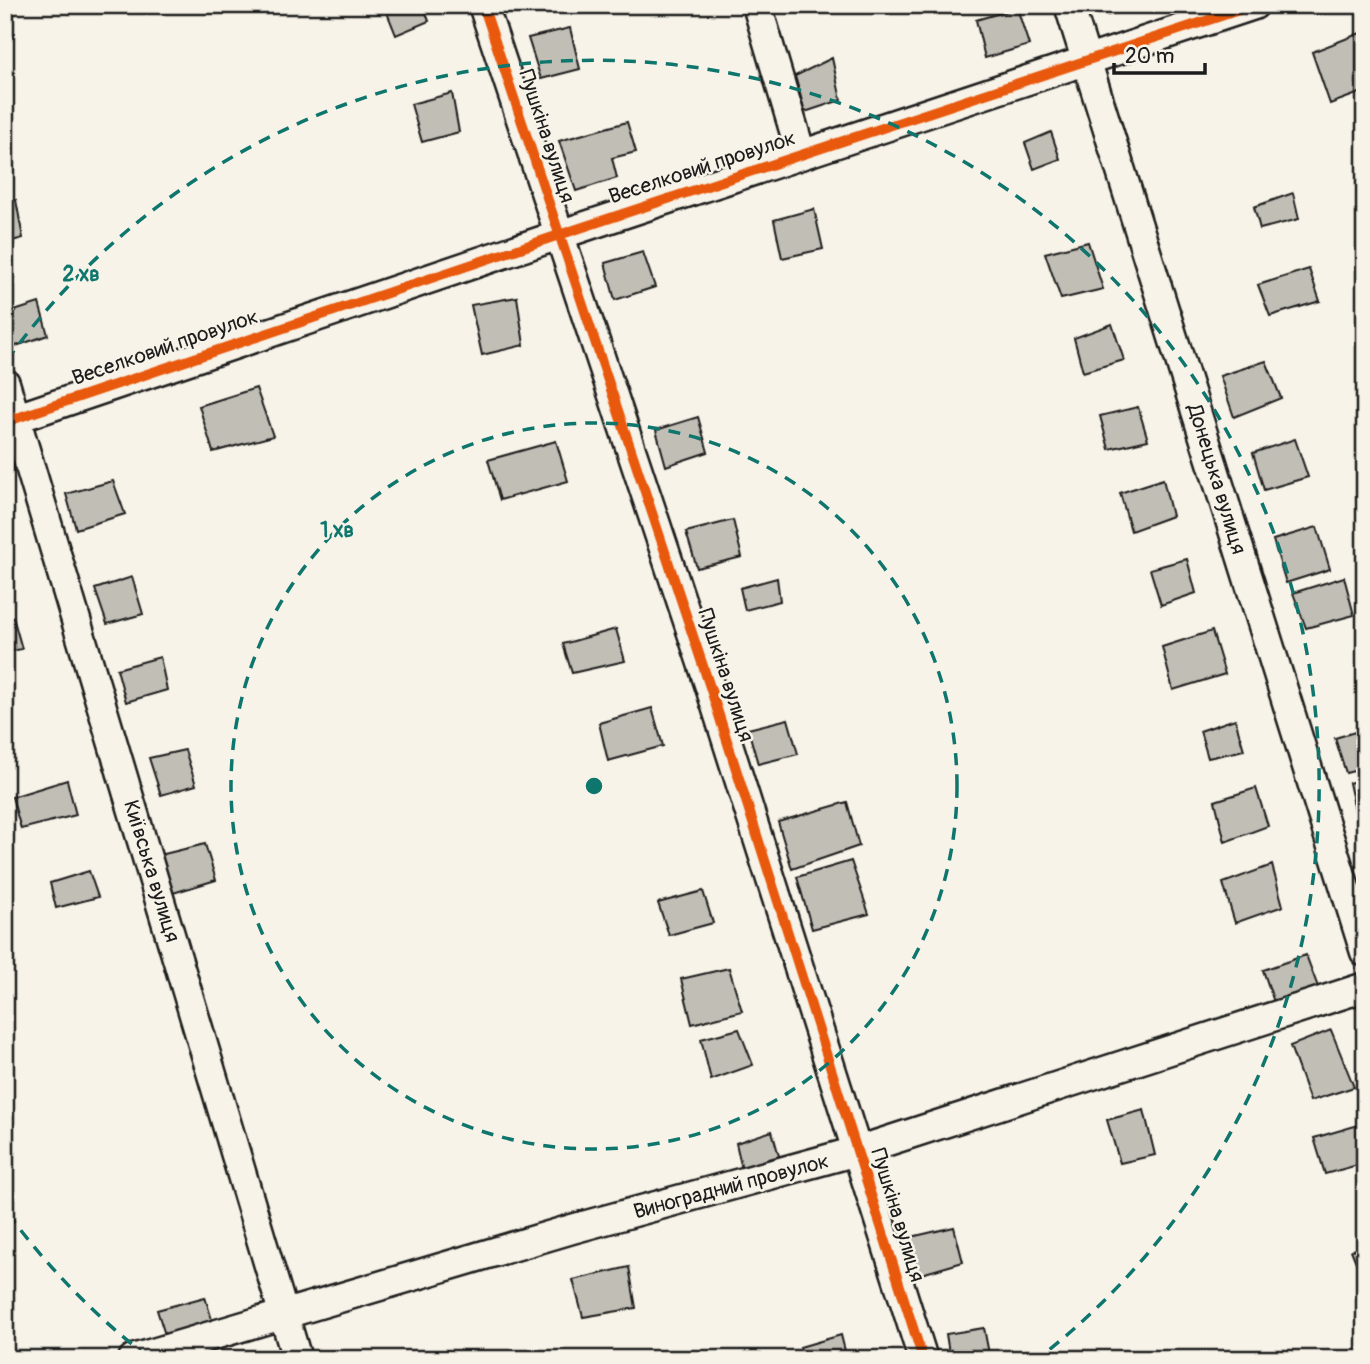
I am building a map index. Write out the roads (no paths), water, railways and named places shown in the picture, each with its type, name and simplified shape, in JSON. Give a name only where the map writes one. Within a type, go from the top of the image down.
[{"type":"street","name":"Пушкіна вулиця","points":[[483,5],[710,687],[923,1359]]},
{"type":"street","points":[[757,5],[801,154]]},
{"type":"street","name":"Донецька вулиця","points":[[1069,5],[1365,952]]},
{"type":"street","name":"Веселковий провулок","points":[[11,420],[801,154],[1254,5]]},
{"type":"street","name":"Київська вулиця","points":[[5,383],[11,420],[297,1359]]},
{"type":"street","name":"Виноградний провулок","points":[[134,1359],[572,1229],[858,1151],[1365,988]]}]
